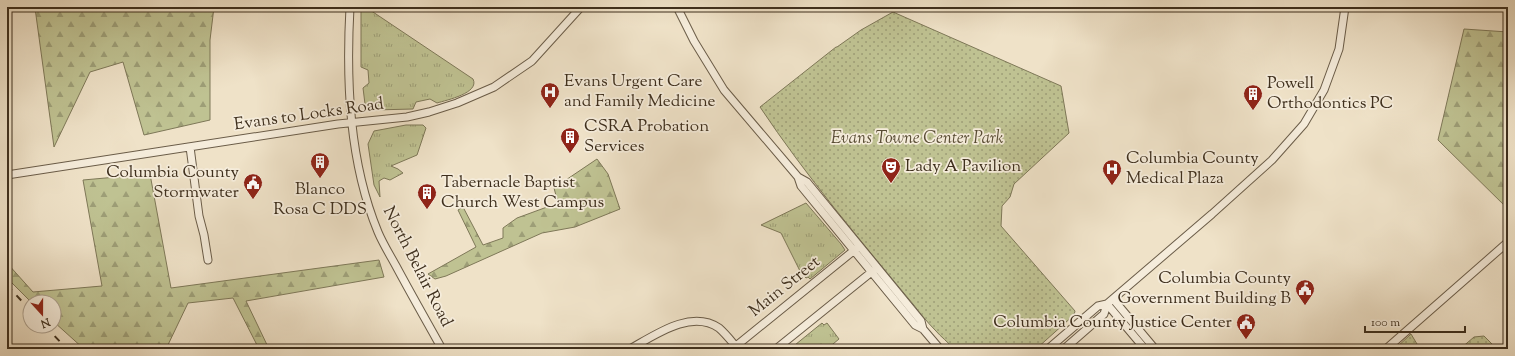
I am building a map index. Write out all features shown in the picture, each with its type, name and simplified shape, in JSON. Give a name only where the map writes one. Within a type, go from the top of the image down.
[{"type":"street","name":"North Belair Road","points":[[350,7],[348,48],[353,123],[363,182],[371,214],[378,233],[442,349]]},
{"type":"street","name":"Evans to Locks Road","points":[[7,175],[338,124],[407,117],[429,112],[457,103],[494,87],[532,61],[581,7]]},
{"type":"street","points":[[677,7],[694,41],[724,90],[798,177],[806,182],[915,325],[923,329],[940,349]]},
{"type":"street","points":[[1064,349],[1104,314],[1107,304],[1113,298],[1212,214],[1272,160],[1304,124],[1324,90],[1339,49],[1345,7]]},
{"type":"street","points":[[190,147],[199,216],[208,260]]},
{"type":"street","points":[[1386,349],[1508,242]]},
{"type":"street","name":"Main Street","points":[[737,348],[856,248]]},
{"type":"street","points":[[776,349],[874,270]]},
{"type":"street","points":[[1113,298],[1155,349]]},
{"type":"street","points":[[1048,349],[1098,306],[1107,304]]},
{"type":"street","points":[[1107,304],[1145,349]]},
{"type":"street","points":[[630,349],[672,327],[698,321],[706,322],[718,328],[737,348]]},
{"type":"green space","points":[[22,7],[214,7],[210,40],[210,120],[144,135],[123,62],[90,72],[54,147],[35,8]]},
{"type":"green space","points":[[364,8],[367,8],[473,79],[474,84],[472,88],[455,98],[437,103],[430,99],[416,102],[413,109],[374,110],[365,104],[363,88],[369,83],[368,70],[361,67],[361,12]]},
{"type":"green space","name":"Evans Towne Center Park","points":[[893,12],[1061,86],[1069,133],[1014,184],[1010,197],[1002,206],[1001,226],[1075,311],[1074,315],[1036,349],[954,349],[926,321],[834,207],[796,158],[760,107],[836,47],[861,30]]},
{"type":"green space","points":[[1464,29],[1508,32],[1508,209],[1438,140]]},
{"type":"green space","points":[[406,125],[423,125],[426,128],[417,155],[391,166],[403,173],[390,180],[384,178],[379,181],[380,197],[374,185],[368,144],[374,131]]},
{"type":"green space","points":[[597,159],[608,174],[620,209],[575,227],[542,233],[446,276],[435,279],[428,274],[476,247],[458,210],[463,207],[483,245],[503,238],[503,228],[517,218],[558,203],[554,188]]},
{"type":"green space","points":[[150,174],[171,288],[379,260],[384,277],[246,301],[269,349],[259,349],[233,298],[188,303],[166,349],[84,349],[62,329],[62,294],[23,294],[7,278],[7,263],[33,292],[102,286],[83,180]]},
{"type":"green space","points":[[806,203],[845,250],[810,279],[808,277],[806,278],[800,271],[781,233],[761,225]]},
{"type":"green space","points":[[822,323],[824,325],[827,323],[839,339],[827,349],[790,349]]},
{"type":"green space","points":[[1411,334],[1420,349],[1396,349],[1396,348]]},
{"type":"green space","points":[[1484,336],[1497,349],[1460,349],[1474,337]]},
{"type":"railway","points":[[7,285],[22,301]]},
{"type":"railway","points":[[53,334],[67,349]]},
{"type":"place","name":"Evans Urgent Care and Family Medicine","points":[[550,109]]},
{"type":"place","name":"Powell Orthodontics PC","points":[[1253,111]]},
{"type":"place","name":"CSRA Probation Services","points":[[570,154]]},
{"type":"place","name":"Blanco Rosa C DDS","points":[[320,179]]},
{"type":"place","name":"Lady A Pavilion","points":[[891,184]]},
{"type":"place","name":"Columbia County Medical Plaza","points":[[1112,186]]},
{"type":"place","name":"Columbia County Stormwater","points":[[253,200]]},
{"type":"place","name":"Tabernacle Baptist Church West Campus","points":[[427,210]]},
{"type":"place","name":"Columbia County Government Building B","points":[[1305,306]]},
{"type":"place","name":"Columbia County Justice Center","points":[[1246,340]]}]
